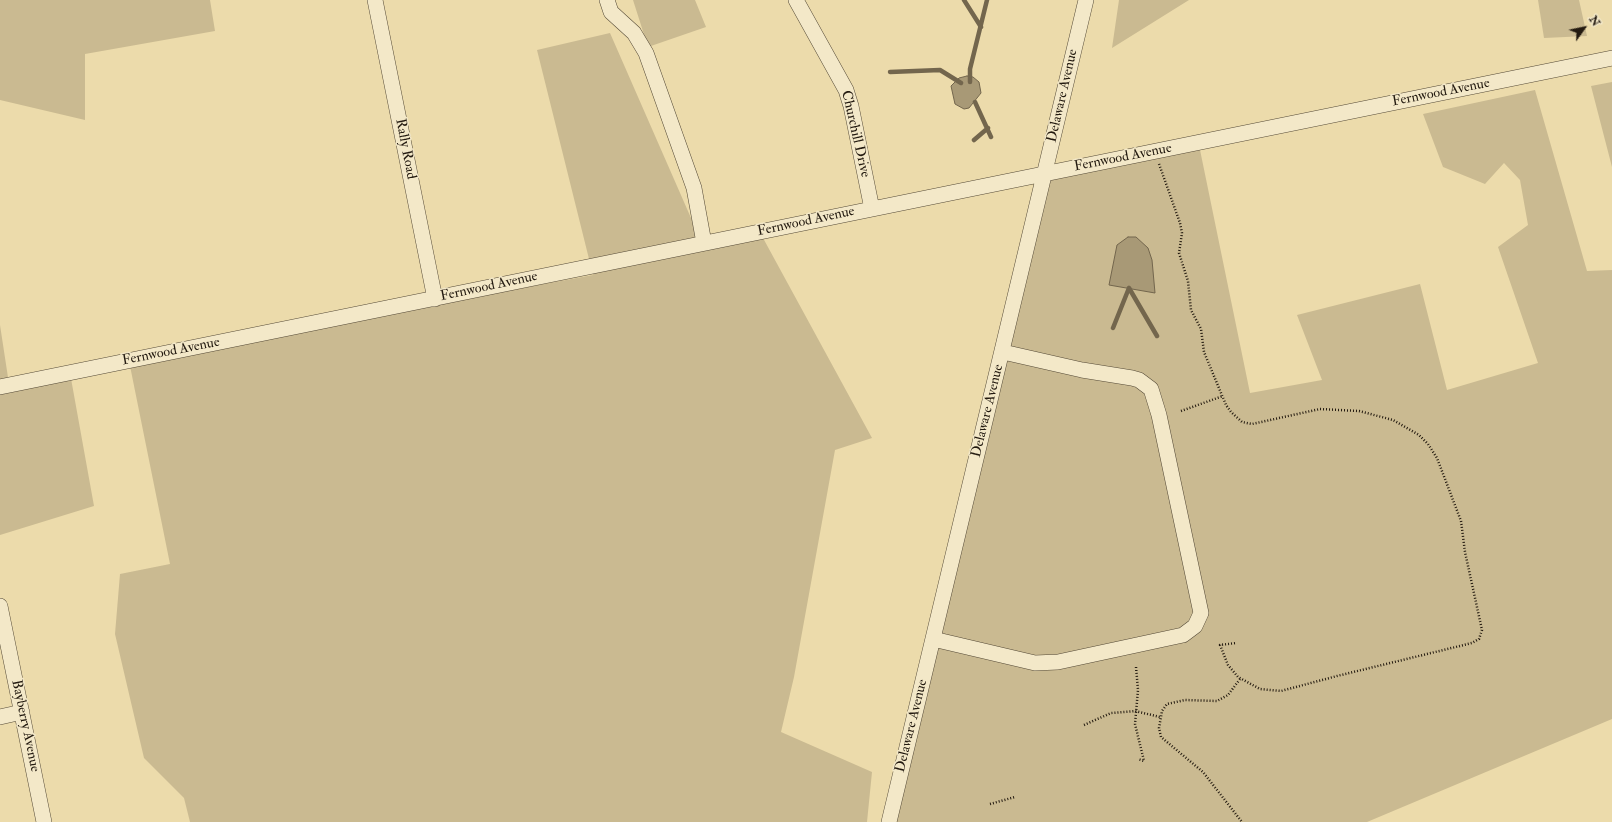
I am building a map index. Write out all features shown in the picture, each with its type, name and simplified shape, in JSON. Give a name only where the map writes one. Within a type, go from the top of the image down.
[{"type":"street","name":"Rally Road","points":[[375,0],[434,299]]},
{"type":"street","points":[[607,0],[611,12],[634,33],[646,53],[694,188],[704,243]]},
{"type":"street","name":"Churchill Drive","points":[[796,0],[846,90],[851,106],[872,209]]},
{"type":"street","name":"Delaware Avenue","points":[[889,822],[1003,352],[1044,172],[1086,0]]},
{"type":"street","name":"Fernwood Avenue","points":[[0,387],[872,209],[1044,172],[1154,153],[1612,58]]},
{"type":"street","points":[[933,639],[1035,663],[1052,662],[1183,635],[1195,626],[1201,613],[1159,415],[1151,389],[1147,385],[1132,378],[1082,370],[1003,352]]},
{"type":"street","name":"Bayberry Avenue","points":[[0,606],[44,822]]},
{"type":"street","points":[[0,717],[22,712]]},
{"type":"path","points":[[1154,153],[1180,222],[1182,232],[1179,253],[1188,281],[1191,310],[1202,329],[1204,352],[1226,405],[1235,417],[1248,424],[1268,422],[1320,410],[1346,410],[1385,417],[1403,425],[1424,439],[1439,461],[1461,521],[1465,552],[1482,630],[1479,639],[1472,643],[1337,676],[1281,692],[1260,689],[1240,679],[1228,665],[1220,645],[1236,643]]},
{"type":"path","points":[[1181,410],[1223,396]]},
{"type":"path","points":[[1136,667],[1138,690],[1135,724],[1144,761],[1138,759]]},
{"type":"path","points":[[1240,679],[1228,695],[1220,700],[1203,702],[1185,700],[1168,704],[1162,711],[1160,717],[1160,737],[1203,772],[1242,822]]},
{"type":"path","points":[[1084,725],[1111,713],[1135,711],[1160,717]]},
{"type":"path","points":[[990,804],[1015,797]]},
{"type":"shaded area","points":[[0,0],[210,0],[215,31],[85,54],[85,120],[0,100]]},
{"type":"shaded area","points":[[633,0],[695,0],[706,27],[648,47]]},
{"type":"shaded area","points":[[1119,0],[1189,0],[1112,48]]},
{"type":"shaded area","points":[[1538,0],[1579,0],[1587,36],[1544,38]]},
{"type":"shaded area","points":[[610,33],[705,250],[763,238],[872,438],[835,450],[794,677],[781,732],[872,772],[867,822],[190,822],[184,798],[144,758],[115,634],[120,574],[170,564],[129,361],[593,275],[537,50]]},
{"type":"shaded area","points":[[967,76],[973,77],[979,82],[981,93],[969,108],[964,109],[955,104],[951,86],[959,78]]},
{"type":"shaded area","points":[[1612,82],[1612,167],[1591,86]]},
{"type":"shaded area","points":[[1535,90],[1587,271],[1612,270],[1612,719],[1367,822],[889,822],[1044,172],[1199,145],[1250,393],[1322,380],[1297,315],[1420,284],[1447,390],[1538,363],[1498,247],[1528,225],[1520,180],[1504,163],[1485,184],[1443,167],[1423,114]]},
{"type":"shaded area","points":[[1128,237],[1136,237],[1148,248],[1152,260],[1155,293],[1109,285],[1117,245]]},
{"type":"shaded area","points":[[0,325],[9,384],[70,373],[94,506],[0,535]]},
{"type":"waterway","points":[[964,0],[981,27]]},
{"type":"waterway","points":[[970,82],[970,69],[987,0]]},
{"type":"waterway","points":[[890,72],[940,70],[961,83]]},
{"type":"waterway","points":[[975,102],[991,137]]},
{"type":"waterway","points":[[974,140],[988,128]]},
{"type":"waterway","points":[[1129,288],[1157,336]]},
{"type":"waterway","points":[[1113,328],[1129,288]]}]
